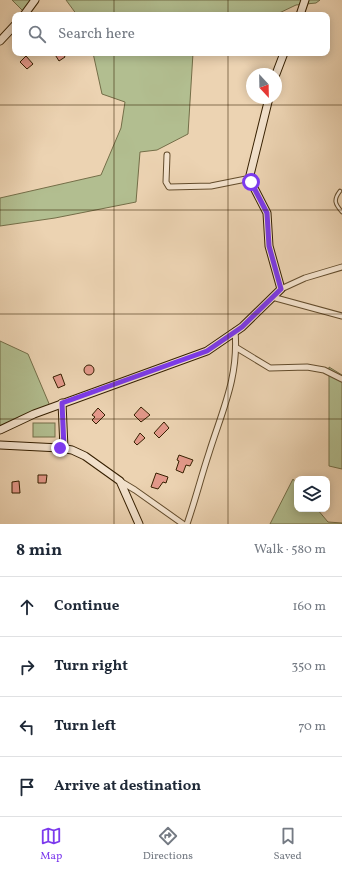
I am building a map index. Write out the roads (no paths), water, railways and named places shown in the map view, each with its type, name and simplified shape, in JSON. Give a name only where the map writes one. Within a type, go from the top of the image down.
[{"type":"street","points":[[26,12],[35,0]]},
{"type":"street","points":[[301,12],[305,0]]},
{"type":"street","points":[[0,41],[12,28]]},
{"type":"street","points":[[278,68],[283,56]]},
{"type":"street","points":[[268,104],[259,143],[251,167],[251,178],[267,213],[269,246],[281,289]]},
{"type":"street","points":[[168,155],[166,182],[169,187],[210,186],[251,178]]},
{"type":"street","points":[[0,430],[62,403],[192,358],[219,344],[281,289],[305,278],[342,267]]},
{"type":"street","points":[[272,297],[342,316]]},
{"type":"street","points":[[187,524],[228,394],[235,365],[237,348],[235,331]]},
{"type":"street","points":[[237,348],[270,368],[307,367],[324,370],[342,379]]},
{"type":"street","points":[[62,403],[64,448]]},
{"type":"street","points":[[0,445],[64,448],[85,456],[183,524]]},
{"type":"street","points":[[120,481],[139,524]]},
{"type":"lane","points":[[340,191],[335,198],[335,202],[342,212]]}]
